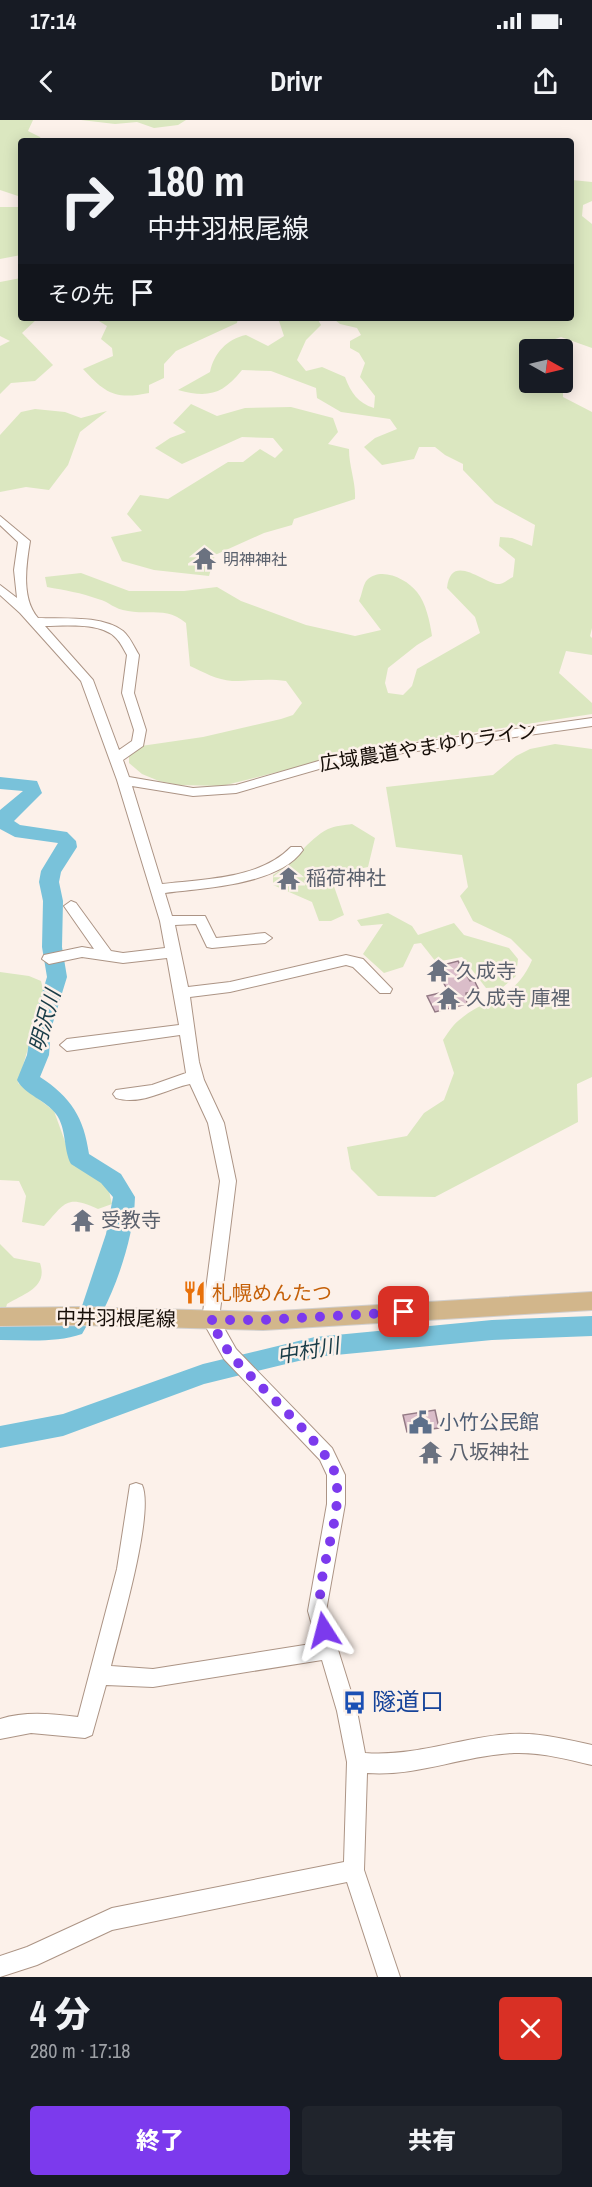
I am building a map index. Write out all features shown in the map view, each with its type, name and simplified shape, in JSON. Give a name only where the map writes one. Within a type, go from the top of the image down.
[{"type":"main road","name":"中井羽根尾線","points":[[0,1317],[79,1316],[275,1320],[592,1301]]},
{"type":"street","points":[[0,519],[24,541],[20,570],[24,610]]},
{"type":"street","points":[[0,589],[24,610],[87,680],[124,780],[167,921],[182,993],[195,1077],[216,1123],[228,1181],[210,1320],[230,1354],[326,1454],[336,1475],[336,1504],[317,1611],[347,1711],[357,1762],[354,1870],[389,1977]]},
{"type":"street","points":[[35,622],[89,625],[112,630],[120,636],[133,655],[128,693],[141,730],[138,742],[116,759]]},
{"type":"street","name":"広域農道やまゆりライン","points":[[124,780],[172,790],[236,789],[346,757],[592,722]]},
{"type":"street","points":[[156,889],[204,883],[265,870],[292,856],[296,850]]},
{"type":"street","points":[[71,906],[108,957]]},
{"type":"street","points":[[167,921],[200,919],[212,943],[265,938]]},
{"type":"street","points":[[49,959],[82,952],[108,957],[173,952]]},
{"type":"street","points":[[182,993],[239,985],[346,960],[358,963],[385,989]]},
{"type":"street","points":[[67,1045],[186,1029]]},
{"type":"street","points":[[121,1094],[154,1091],[176,1081],[195,1077]]},
{"type":"street","points":[[0,1729],[11,1725],[34,1723],[85,1728],[126,1569],[135,1527],[136,1491]]},
{"type":"street","points":[[99,1675],[153,1677],[330,1650]]},
{"type":"street","points":[[357,1762],[379,1766],[502,1744],[529,1743],[557,1746],[592,1755]]},
{"type":"street","points":[[0,1967],[28,1959],[86,1929],[112,1919],[354,1870]]},
{"type":"green space","points":[[0,120],[33,120],[28,131],[40,138],[18,138],[18,196],[0,190]]},
{"type":"green space","points":[[81,120],[186,120],[178,125],[154,128],[137,122],[115,124]]},
{"type":"green space","points":[[574,180],[592,182],[592,201],[583,205],[582,216],[592,224],[592,348],[573,341],[573,339],[561,337],[519,339],[519,393],[563,393],[563,397],[592,412],[592,628],[590,636],[592,655],[566,651],[559,673],[592,703],[592,714],[373,748],[222,786],[179,785],[159,781],[142,774],[129,763],[129,754],[141,746],[203,737],[281,719],[293,715],[302,703],[286,681],[232,681],[190,666],[186,623],[179,618],[165,613],[123,610],[102,600],[47,587],[45,577],[81,573],[129,591],[184,591],[217,587],[241,601],[306,625],[355,636],[381,630],[359,601],[367,580],[379,574],[394,576],[413,587],[420,596],[427,613],[432,636],[388,668],[385,683],[388,693],[403,695],[412,686],[417,669],[480,633],[475,617],[447,588],[450,577],[455,572],[470,572],[500,584],[513,577],[515,559],[499,546],[500,537],[512,538],[532,546],[535,525],[495,503],[463,470],[463,464],[435,447],[419,447],[414,459],[382,465],[364,447],[375,438],[397,429],[390,419],[341,412],[317,398],[316,388],[271,371],[242,370],[228,385],[206,394],[178,390],[210,372],[222,348],[239,337],[246,335],[268,346],[284,336],[279,321],[319,321],[321,325],[306,340],[297,360],[306,371],[322,367],[345,377],[356,397],[374,408],[375,396],[360,377],[365,363],[359,353],[350,348],[350,341],[361,335],[357,328],[336,321],[574,321]]},
{"type":"green space","points":[[0,207],[18,207],[18,256],[0,259]]},
{"type":"green space","points":[[18,279],[18,321],[35,321],[22,333],[53,365],[35,381],[11,383],[0,394],[0,346],[10,341],[0,336],[0,282]]},
{"type":"green space","points":[[99,321],[237,321],[176,351],[164,364],[164,378],[149,385],[149,393],[127,396],[105,389],[83,369],[113,356],[112,348],[101,339],[107,326]]},
{"type":"green space","points":[[191,404],[217,416],[245,408],[291,407],[333,418],[338,432],[328,444],[349,449],[355,499],[294,519],[292,525],[264,533],[215,555],[209,576],[154,570],[122,561],[111,537],[142,531],[127,514],[140,495],[168,499],[228,462],[243,462],[260,449],[275,458],[283,450],[273,438],[242,437],[182,464],[155,448],[170,438],[186,432],[173,423]]},
{"type":"green space","points":[[35,409],[65,412],[81,418],[107,411],[80,432],[68,465],[49,490],[26,487],[0,492],[0,435],[21,412]]},
{"type":"green space","points":[[555,744],[592,749],[592,1077],[577,1084],[578,1122],[435,1197],[378,1196],[351,1169],[347,1147],[407,1136],[424,1113],[444,1100],[454,1073],[443,1040],[458,1021],[517,984],[532,960],[511,939],[473,921],[460,896],[468,887],[462,855],[396,847],[386,787],[493,775],[516,756],[530,749]]},
{"type":"green space","points":[[352,824],[375,838],[368,867],[330,875],[344,915],[331,921],[319,921],[312,902],[273,885],[273,875],[321,833],[331,828]]},
{"type":"green space","points":[[388,913],[412,926],[418,935],[454,923],[464,935],[509,948],[518,959],[516,976],[503,987],[486,988],[462,957],[436,962],[421,943],[414,944],[403,967],[384,973],[363,954],[383,924],[361,926],[357,920]]},
{"type":"green space","points":[[0,972],[29,976],[41,981],[44,993],[18,1083],[54,1111],[72,1161],[108,1187],[112,1204],[98,1209],[79,1202],[67,1203],[44,1226],[22,1222],[26,1196],[19,1181],[0,1180]]},
{"type":"green space","points":[[0,1244],[14,1258],[40,1263],[42,1271],[41,1278],[34,1288],[7,1304],[0,1329]]},
{"type":"building","name":"久成寺 庫裡","points":[[458,961],[470,981],[474,980],[479,990],[466,993],[467,1004],[435,1012],[427,996],[448,991],[435,967]]},
{"type":"building","name":"小竹公民館","points":[[435,1410],[439,1428],[407,1432],[403,1415]]},
{"type":"waterway","name":"明沢川","points":[[0,783],[30,785],[33,793],[7,814],[4,823],[15,831],[60,836],[67,841],[67,847],[51,871],[49,882],[53,901],[52,947],[57,977],[41,1029],[38,1055],[28,1080],[60,1103],[71,1120],[79,1158],[113,1181],[124,1197],[117,1234],[94,1306]]},
{"type":"waterway","name":"中村川","points":[[0,1437],[63,1425],[203,1374],[315,1347],[492,1330],[592,1326]]},
{"type":"waterway","name":"明沢川","points":[[0,1330],[56,1330],[74,1327]]},
{"type":"place","name":"明神神社","points":[[205,559]]},
{"type":"place","name":"稲荷神社","points":[[288,878]]},
{"type":"place","name":"久成寺","points":[[438,971]]},
{"type":"place","name":"久成寺 庫裡","points":[[448,998]]},
{"type":"place","name":"受教寺","points":[[83,1220]]},
{"type":"place","name":"札幌めんたつ","points":[[194,1293]]},
{"type":"place","name":"小竹公民館","points":[[421,1422]]},
{"type":"place","name":"八坂神社","points":[[431,1452]]},
{"type":"place","name":"隧道口","points":[[354,1702]]},
{"type":"route","points":[[324,1630],[317,1611],[336,1504],[336,1475],[326,1454],[230,1354],[210,1320],[263,1320],[404,1312]]}]
